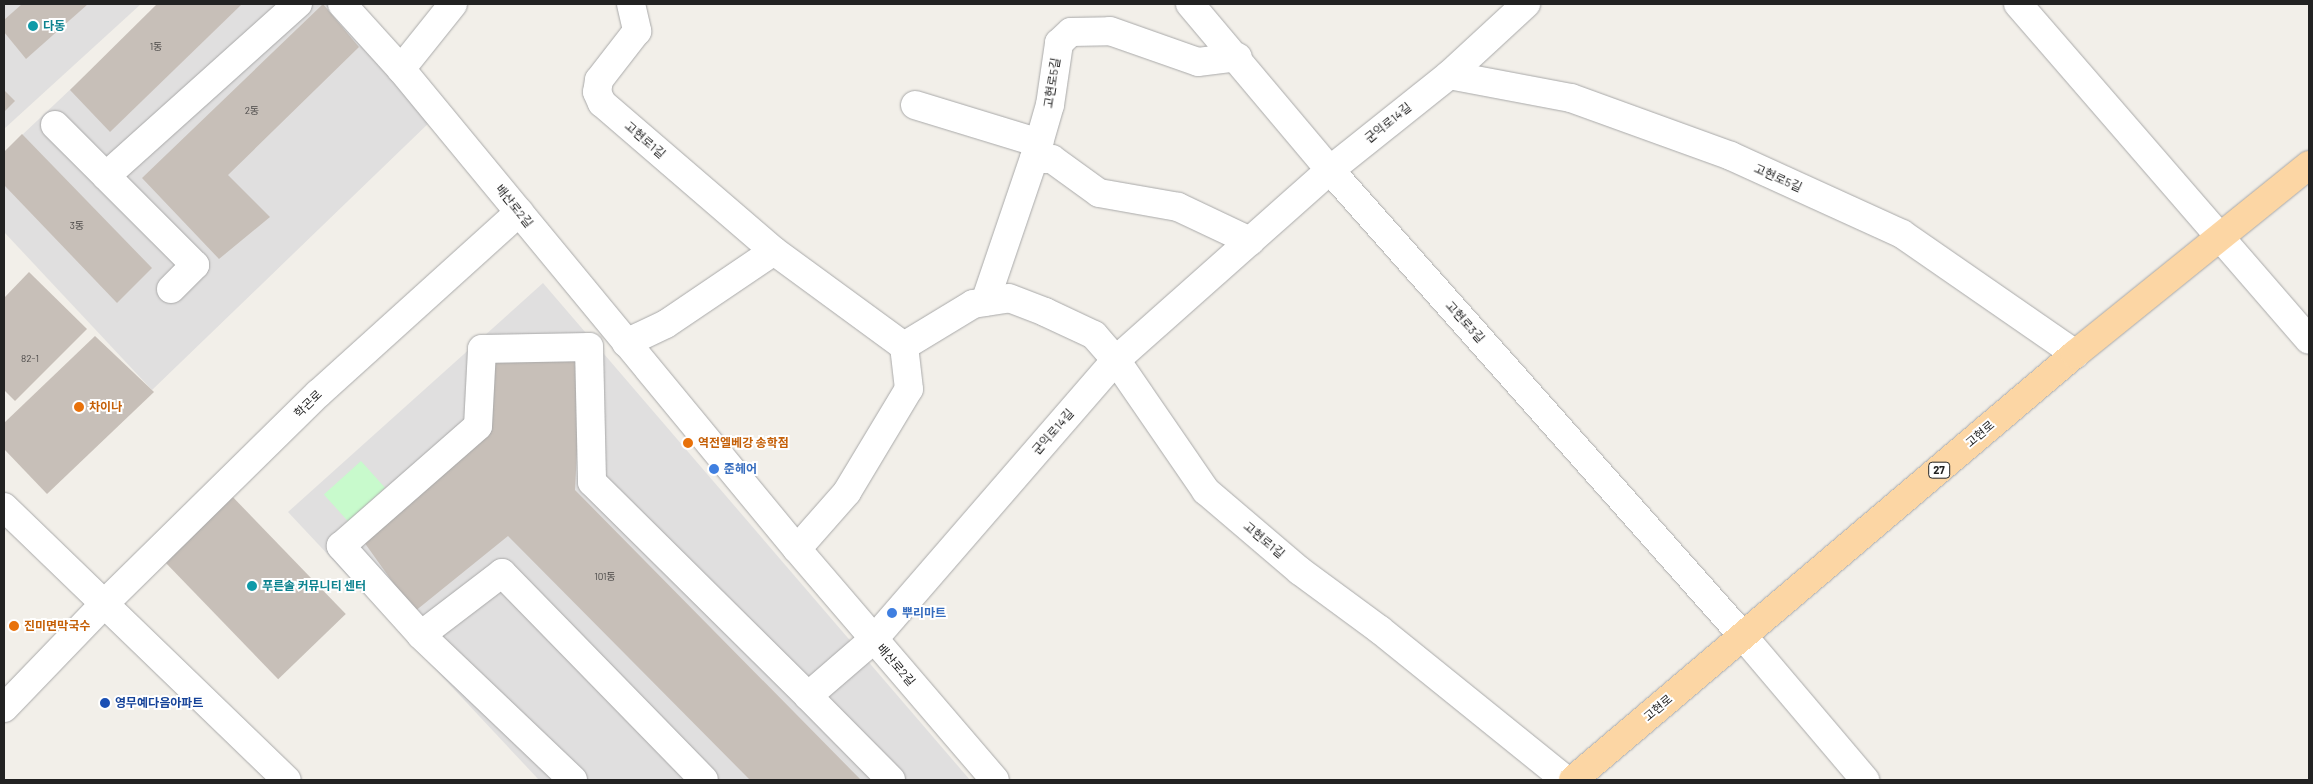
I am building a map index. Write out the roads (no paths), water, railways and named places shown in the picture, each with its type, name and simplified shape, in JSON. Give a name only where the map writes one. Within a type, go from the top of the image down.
[{"type":"main road","name":"고현로","points":[[1573,780],[2075,354],[2309,165]]},
{"type":"street","points":[[106,176],[298,4]]},
{"type":"street","name":"배산로2길","points":[[342,4],[401,69],[797,549],[995,780]]},
{"type":"street","points":[[401,69],[453,4]]},
{"type":"street","name":"고현로1길","points":[[631,4],[637,30],[599,80],[597,92],[602,103],[774,251]]},
{"type":"street","name":"고현로3길","points":[[1190,4],[1238,57],[1330,170],[1743,636]]},
{"type":"street","name":"군익로14길","points":[[808,696],[874,639],[1116,360],[1330,170],[1449,74],[1502,13],[1526,4]]},
{"type":"street","points":[[2018,4],[2309,340]]},
{"type":"street","name":"고현로5길","points":[[985,302],[1037,151],[1050,105],[1059,44],[1071,32],[1110,31],[1198,62],[1238,57]]},
{"type":"street","name":"고현로5길","points":[[1449,74],[1571,98],[1740,160],[1902,234],[2075,354]]},
{"type":"street","points":[[916,105],[1037,151],[1052,159],[1099,193],[1178,207],[1250,241]]},
{"type":"street","points":[[55,125],[195,265],[171,289]]},
{"type":"street","name":"학곤로","points":[[4,708],[104,604],[319,393],[519,212]]},
{"type":"street","points":[[626,343],[666,324],[774,251],[904,346],[909,389],[847,492],[797,549]]},
{"type":"street","name":"고현로1길","points":[[985,302],[1009,298],[1045,312],[1094,335],[1116,360],[1206,491],[1300,570],[1380,630],[1566,780]]},
{"type":"street","points":[[904,346],[973,304],[985,302]]},
{"type":"street","points":[[573,780],[421,635],[341,546],[478,426],[482,349],[589,347],[592,482],[892,780]]},
{"type":"street","points":[[4,507],[287,780]]},
{"type":"street","points":[[421,635],[502,573],[704,780]]},
{"type":"street","points":[[1743,636],[1865,780]]},
{"type":"place","name":"다동","points":[[33,26]]},
{"type":"place","name":"차이나","points":[[79,407]]},
{"type":"place","name":"역전엘베강 송학점","points":[[688,443]]},
{"type":"place","name":"준헤어","points":[[714,469]]},
{"type":"place","name":"푸른솔 커뮤니티 센터","points":[[252,586]]},
{"type":"place","name":"뿌리마트","points":[[892,613]]},
{"type":"place","name":"진미면막국수","points":[[14,626]]},
{"type":"place","name":"영무예다음아파트","points":[[105,703]]}]
